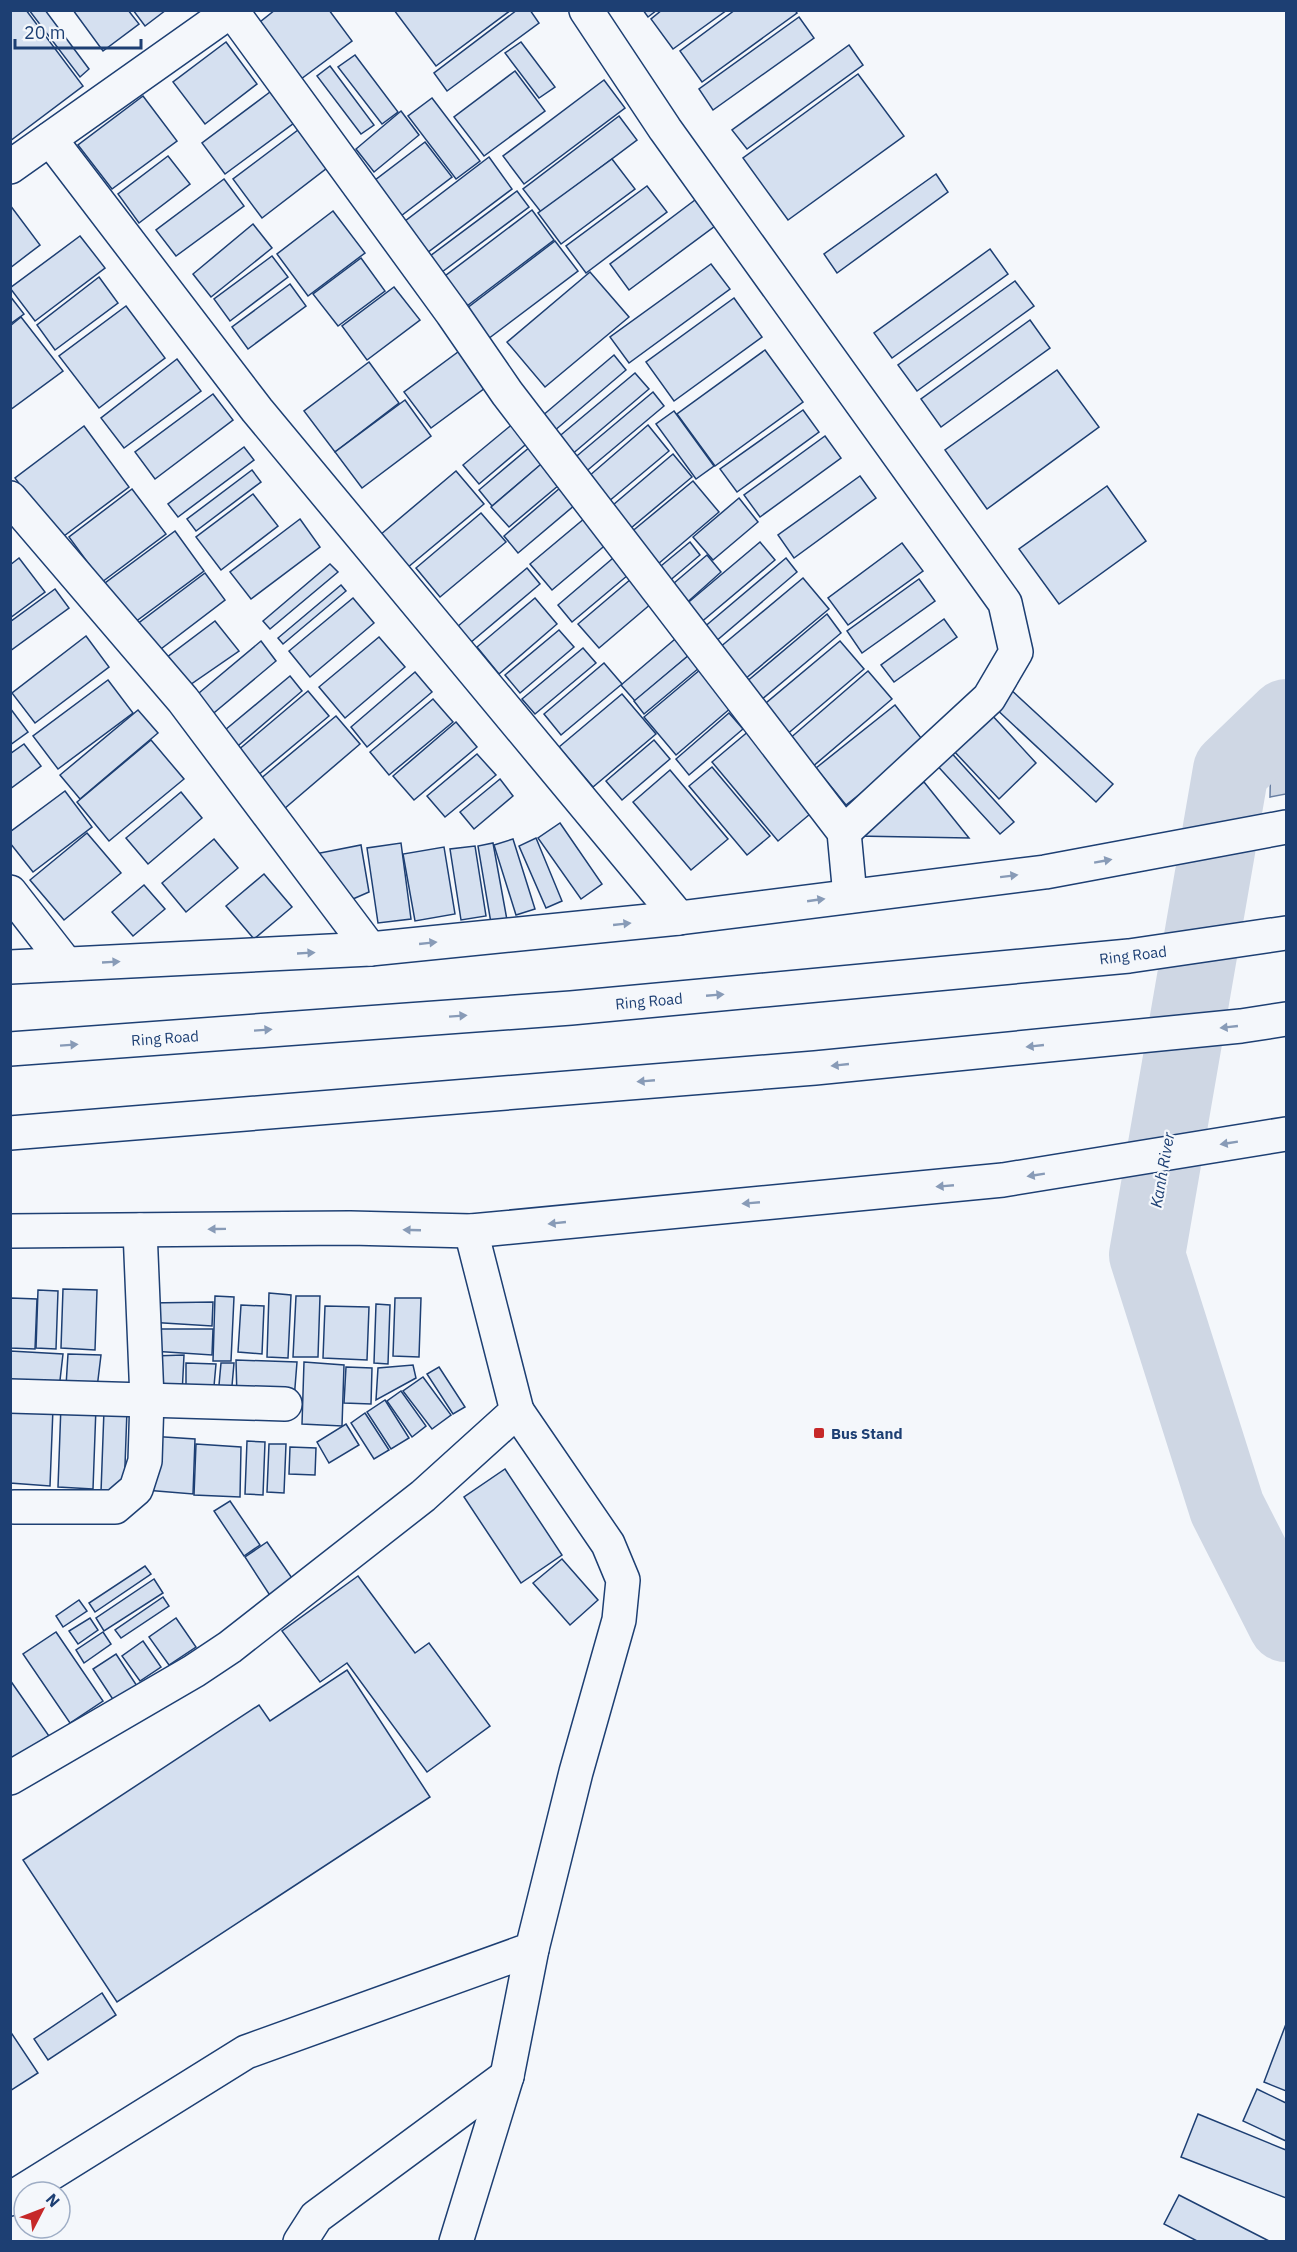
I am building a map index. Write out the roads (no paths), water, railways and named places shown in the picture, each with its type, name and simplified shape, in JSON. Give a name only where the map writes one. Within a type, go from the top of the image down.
[{"type":"main road","points":[[586,10],[665,129],[1005,603],[1016,652],[989,698],[844,832]]},
{"type":"main road","points":[[10,167],[232,11],[452,313],[507,393],[844,832],[850,896]]},
{"type":"main road","points":[[50,139],[257,410],[679,918]]},
{"type":"main road","points":[[10,498],[183,700],[370,949]]},
{"type":"main road","points":[[10,967],[370,949],[679,918],[1045,872],[1287,827]]},
{"type":"main road","points":[[10,892],[66,964]]},
{"type":"main road","name":"Ring Road","points":[[10,1049],[595,1006],[1129,956],[1287,933]]},
{"type":"main road","points":[[10,1133],[815,1068],[1241,1026],[1287,1019]]},
{"type":"main road","points":[[10,1232],[350,1228],[471,1231],[1003,1180],[1287,1134]]},
{"type":"main road","points":[[12,1508],[115,1507],[136,1489],[145,1461],[147,1399],[141,1230]]},
{"type":"main road","points":[[456,2241],[507,2076],[532,1949],[576,1772],[619,1620],[623,1580],[608,1544],[517,1412],[471,1231]]},
{"type":"main road","points":[[10,1396],[285,1404]]},
{"type":"main road","points":[[10,1778],[194,1671],[230,1647],[423,1496],[517,1412]]},
{"type":"main road","points":[[10,2199],[246,2052],[532,1949]]},
{"type":"main road","points":[[300,2241],[316,2217],[507,2076]]},
{"type":"waterway","name":"Kanh River","points":[[1286,717],[1231,770],[1147,1255],[1227,1508],[1286,1624]]},
{"type":"place","name":"Bus Stand","points":[[819,1433]]}]
